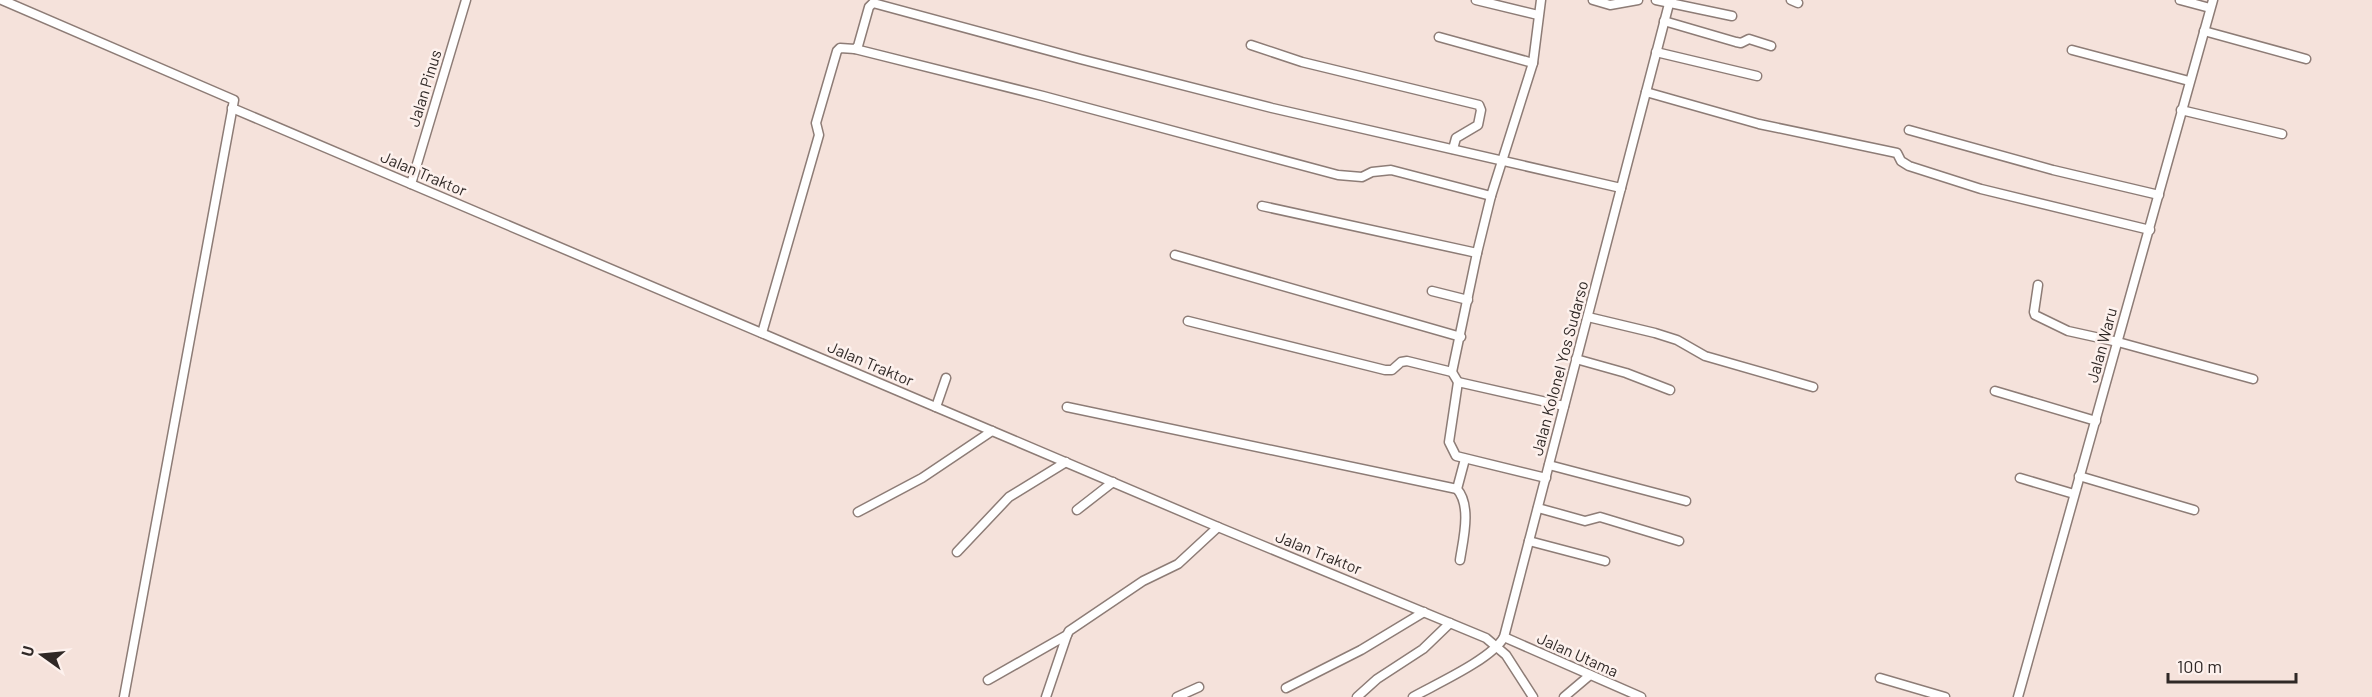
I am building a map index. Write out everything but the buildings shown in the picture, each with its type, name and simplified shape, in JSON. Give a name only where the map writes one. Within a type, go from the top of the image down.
[{"type":"street","name":"Jalan Traktor","points":[[2,0],[234,100],[232,108],[1218,527],[1486,638],[1498,646]]},
{"type":"street","name":"Jalan Pinus","points":[[411,184],[466,0]]},
{"type":"street","points":[[1476,0],[1538,15]]},
{"type":"street","points":[[1452,372],[1491,196],[1533,63],[1541,0]]},
{"type":"street","points":[[1593,0],[1610,5],[1638,0]]},
{"type":"street","points":[[1656,0],[1732,16]]},
{"type":"street","points":[[2180,0],[2212,4]]},
{"type":"street","name":"Jalan Kolonel Yos Sudarso","points":[[1413,697],[1486,656],[1504,638],[1669,1]]},
{"type":"street","points":[[855,49],[869,7],[874,3],[1080,59],[1381,134],[1621,188]]},
{"type":"street","name":"Jalan Waru","points":[[2018,697],[2212,4]]},
{"type":"street","points":[[1664,21],[1736,42],[1741,43],[1749,39],[1771,46]]},
{"type":"street","points":[[2204,31],[2306,59]]},
{"type":"street","points":[[1438,38],[1533,63]]},
{"type":"street","points":[[1251,45],[1302,62],[1479,105],[1481,110],[1478,125],[1455,138],[1453,149]]},
{"type":"street","points":[[762,333],[819,135],[816,123],[837,51],[843,48],[855,49],[1043,96],[1338,175],[1362,177],[1372,172],[1391,170],[1491,196]]},
{"type":"street","points":[[2072,50],[2189,81]]},
{"type":"street","points":[[1656,52],[1757,76]]},
{"type":"street","points":[[1646,92],[1759,124],[1897,153],[1901,161],[1909,166],[1981,189],[2150,230]]},
{"type":"street","points":[[124,697],[232,108]]},
{"type":"street","points":[[2181,110],[2282,134]]},
{"type":"street","points":[[1909,130],[2053,170],[2159,195]]},
{"type":"street","points":[[1262,206],[1477,253]]},
{"type":"street","points":[[1175,255],[1461,337]]},
{"type":"street","points":[[2038,285],[2034,312],[2038,317],[2068,331],[2118,342],[2253,379]]},
{"type":"street","points":[[1432,291],[1468,300]]},
{"type":"street","points":[[1588,316],[1655,333],[1677,340],[1705,356],[1813,387]]},
{"type":"street","points":[[1188,321],[1385,370],[1394,370],[1401,362],[1407,361],[1452,372],[1458,382],[1449,442],[1456,456],[1546,478]]},
{"type":"street","points":[[1576,359],[1626,373],[1670,390]]},
{"type":"street","points":[[936,407],[946,378]]},
{"type":"street","points":[[1458,382],[1564,406]]},
{"type":"street","points":[[1995,391],[2096,421]]},
{"type":"street","points":[[1067,407],[1457,489],[1462,497],[1464,512],[1460,560]]},
{"type":"street","points":[[858,512],[922,478],[992,431]]},
{"type":"street","points":[[1457,489],[1465,459]]},
{"type":"street","points":[[957,552],[1009,497],[1066,462]]},
{"type":"street","points":[[1549,465],[1686,501]]},
{"type":"street","points":[[2079,476],[2194,510]]},
{"type":"street","points":[[2020,478],[2074,494]]},
{"type":"street","points":[[1077,510],[1113,482]]},
{"type":"street","points":[[1538,508],[1585,521],[1600,517],[1679,541]]},
{"type":"street","points":[[1046,697],[1069,631],[1143,581],[1178,564],[1218,527]]},
{"type":"street","points":[[1529,541],[1605,561]]},
{"type":"street","points":[[1286,688],[1361,650],[1424,612]]},
{"type":"street","points":[[1357,697],[1377,679],[1423,649],[1450,623]]},
{"type":"street","points":[[988,680],[1067,635]]},
{"type":"street","name":"Jalan Utama","points":[[1504,638],[1641,697]]},
{"type":"street","points":[[1498,646],[1533,697]]},
{"type":"street","points":[[1564,697],[1590,675]]},
{"type":"street","points":[[1880,678],[1945,697]]},
{"type":"street","points":[[1177,697],[1199,687]]}]
